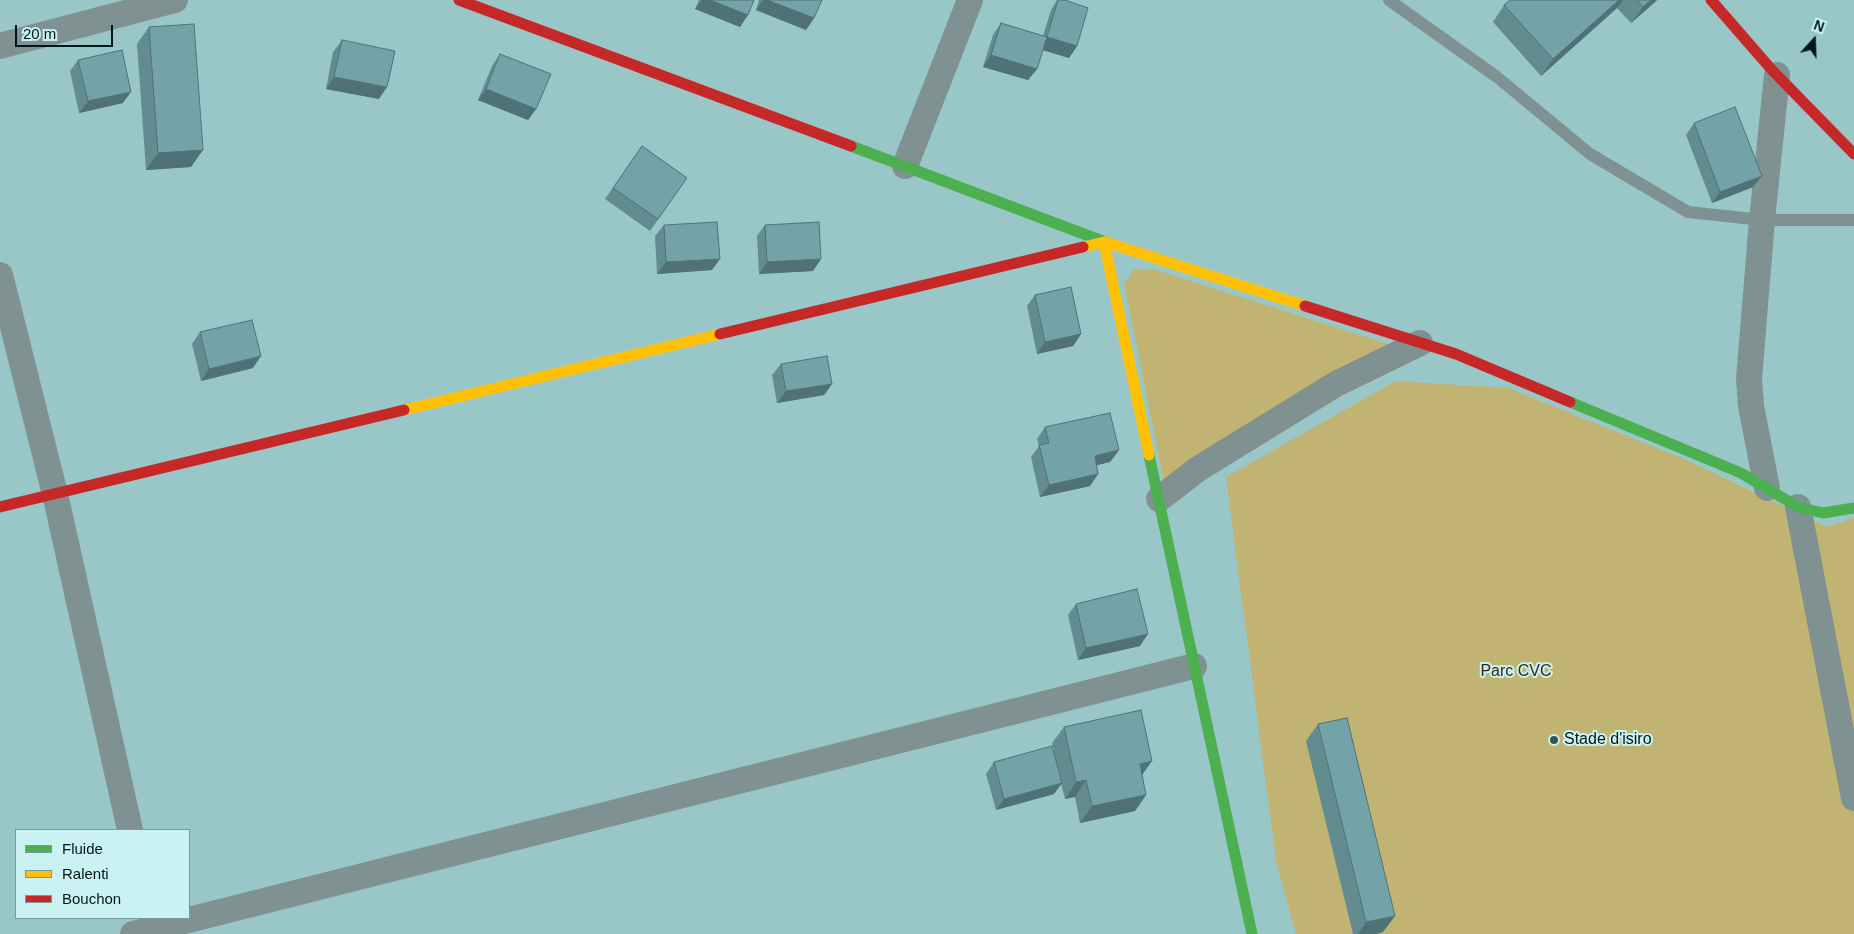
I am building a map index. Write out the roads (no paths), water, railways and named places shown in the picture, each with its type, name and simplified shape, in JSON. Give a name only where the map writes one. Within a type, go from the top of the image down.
[{"type":"street","points":[[0,46],[175,0]]},
{"type":"street","points":[[459,0],[1104,242],[1456,354],[1741,473],[1798,507],[1823,513],[1854,508]]},
{"type":"street","points":[[905,166],[970,0]]},
{"type":"street","points":[[1711,0],[1777,75],[1854,154]]},
{"type":"street","points":[[1767,488],[1751,406],[1749,379],[1762,220],[1777,75]]},
{"type":"street","points":[[0,507],[1104,242]]},
{"type":"street","points":[[1104,242],[1252,934]]},
{"type":"street","points":[[0,275],[55,494],[130,829]]},
{"type":"street","points":[[1159,499],[1198,470],[1336,384],[1420,343]]},
{"type":"street","points":[[1798,507],[1854,798]]},
{"type":"street","points":[[190,918],[1194,666]]},
{"type":"street","points":[[147,929],[187,919]]},
{"type":"lane","points":[[1389,0],[1497,77],[1590,154],[1688,212],[1762,220],[1854,220]]},
{"type":"place","name":"Stade d'isiro","points":[[1554,740]]},
{"type":"park label","name":"Parc CVC","points":[[1516,672]]}]
